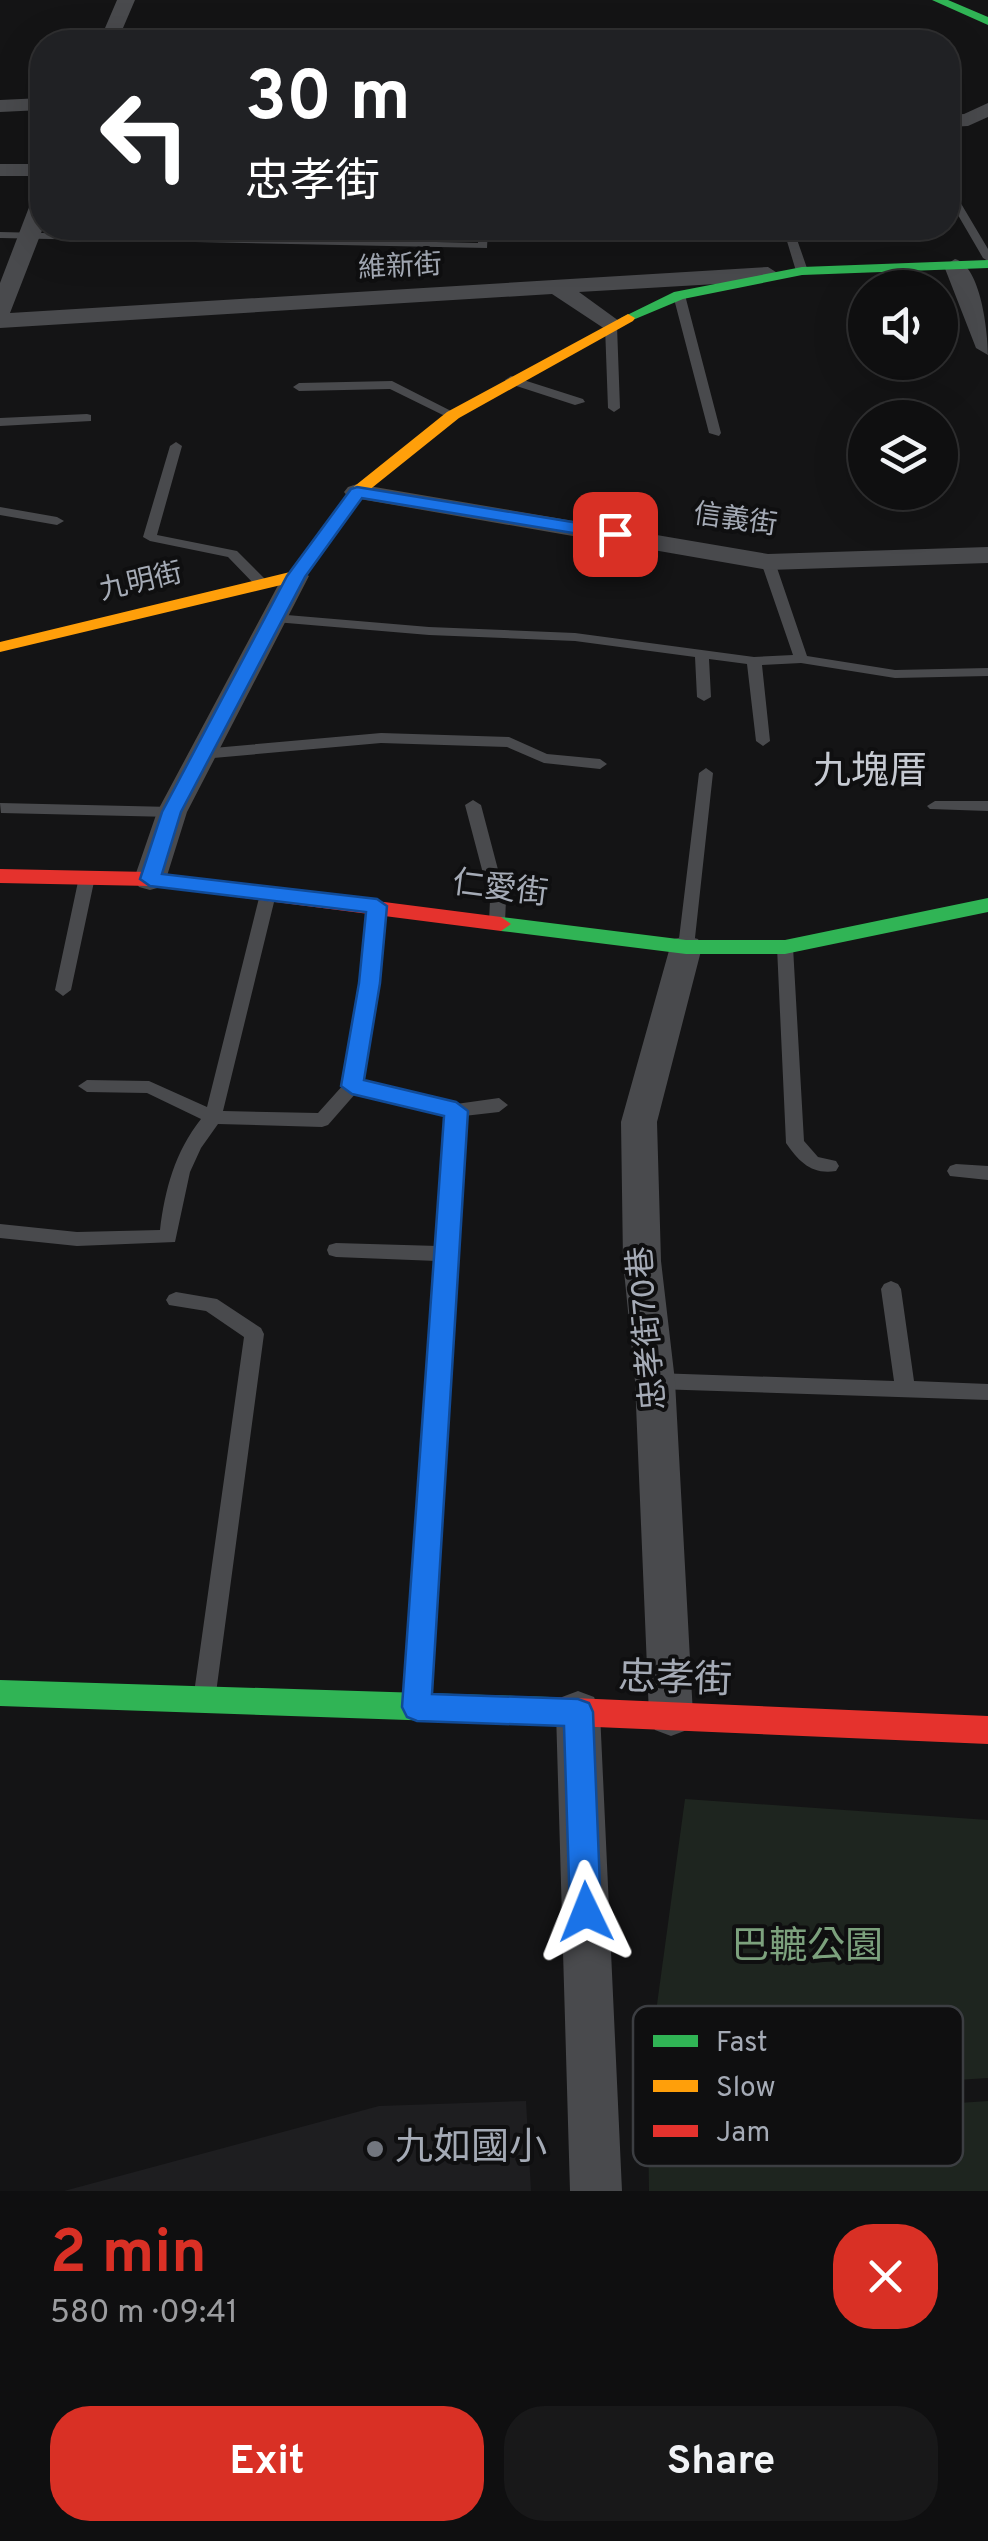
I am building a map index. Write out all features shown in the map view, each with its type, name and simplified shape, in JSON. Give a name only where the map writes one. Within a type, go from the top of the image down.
[{"type":"street","points":[[113,30],[126,0]]},
{"type":"street","points":[[938,0],[988,21]]},
{"type":"street","points":[[0,106],[30,105]]},
{"type":"street","points":[[960,120],[988,109]]},
{"type":"street","points":[[0,170],[30,170]]},
{"type":"street","points":[[0,312],[30,240]]},
{"type":"street","name":"維新街","points":[[0,322],[988,261]]},
{"type":"street","points":[[955,266],[988,348]]},
{"type":"street","name":"維新街","points":[[296,576],[357,492],[453,415],[611,326],[678,295],[802,271]]},
{"type":"street","points":[[560,289],[611,326]]},
{"type":"street","name":"信義街","points":[[357,492],[768,562],[988,555]]},
{"type":"street","points":[[150,879],[172,812],[296,576]]},
{"type":"street","name":"九明街","points":[[0,647],[296,576]]},
{"type":"street","name":"仁愛街","points":[[0,876],[150,879],[686,947],[785,947],[988,905]]},
{"type":"street","name":"忠孝街70巷","points":[[671,1715],[655,1382],[642,1261],[639,1122],[686,947]]},
{"type":"street","name":"忠孝街","points":[[0,1693],[671,1715],[988,1730]]},
{"type":"street","points":[[578,1712],[596,2191]]},
{"type":"lane","points":[[960,211],[988,261]]},
{"type":"lane","points":[[0,235],[30,235]]},
{"type":"lane","points":[[369,240],[483,246],[483,240]]},
{"type":"lane","points":[[792,240],[802,271]]},
{"type":"lane","points":[[678,295],[715,434]]},
{"type":"lane","points":[[611,326],[614,408]]},
{"type":"lane","points":[[512,380],[580,402]]},
{"type":"lane","points":[[299,387],[392,385],[453,415]]},
{"type":"lane","points":[[0,422],[88,418]]},
{"type":"lane","points":[[176,446],[150,536],[232,554],[263,585]]},
{"type":"lane","points":[[0,511],[57,521]]},
{"type":"lane","points":[[768,562],[801,659]]},
{"type":"lane","points":[[275,618],[429,631],[575,637],[754,661],[801,659],[895,674],[988,672]]},
{"type":"lane","points":[[702,654],[704,697]]},
{"type":"lane","points":[[754,661],[763,741]]},
{"type":"lane","points":[[202,754],[382,738],[510,742],[544,758],[600,764]]},
{"type":"lane","points":[[686,947],[706,773]]},
{"type":"lane","points":[[473,805],[498,900],[498,922]]},
{"type":"lane","points":[[935,806],[988,806]]},
{"type":"lane","points":[[1,808],[172,812]]},
{"type":"lane","points":[[62,990],[86,877]]},
{"type":"lane","points":[[0,1230],[77,1239],[168,1237],[174,1195],[190,1143],[213,1116],[268,894]]},
{"type":"lane","points":[[87,1086],[149,1087],[213,1116],[322,1120],[352,1086],[370,983],[377,906]]},
{"type":"lane","points":[[785,947],[794,1142],[813,1162],[830,1166]]},
{"type":"lane","points":[[352,1086],[456,1111],[499,1105]]},
{"type":"lane","points":[[417,1707],[456,1111]]},
{"type":"lane","points":[[956,1171],[988,1172]]},
{"type":"lane","points":[[336,1250],[446,1254]]},
{"type":"lane","points":[[890,1289],[905,1389]]},
{"type":"lane","points":[[176,1300],[210,1304],[254,1334],[204,1700]]},
{"type":"lane","points":[[655,1382],[988,1392]]},
{"type":"shaded area","name":"九如國小","points":[[526,2101],[531,2191],[64,2191],[379,2106]]},
{"type":"green space","name":"巴轆公園","points":[[685,1799],[988,1820],[988,2078],[963,2080],[963,2006],[657,2006]]},
{"type":"green space","points":[[988,2101],[988,2191],[649,2191],[649,2166],[963,2166],[963,2103]]},
{"type":"traffic: fast","points":[[938,0],[988,21]]},
{"type":"traffic: fast","points":[[628,318],[679,295],[802,271],[988,264]]},
{"type":"traffic: fast","points":[[501,924],[686,947],[785,947],[988,905]]},
{"type":"traffic: fast","points":[[0,1693],[550,1711]]},
{"type":"traffic: slow","points":[[0,647],[296,576],[357,492],[453,415],[628,318]]},
{"type":"traffic: jam","points":[[0,876],[150,879],[501,924]]},
{"type":"traffic: jam","points":[[550,1711],[988,1730]]},
{"type":"place","name":"九如國小","points":[[375,2149]]},
{"type":"district","name":"九塊厝","points":[[870,773]]},
{"type":"route","points":[[586,1912],[578,1712],[417,1707],[456,1111],[352,1086],[370,983],[377,906],[150,879],[172,812],[296,576],[357,492],[615,534]]}]
